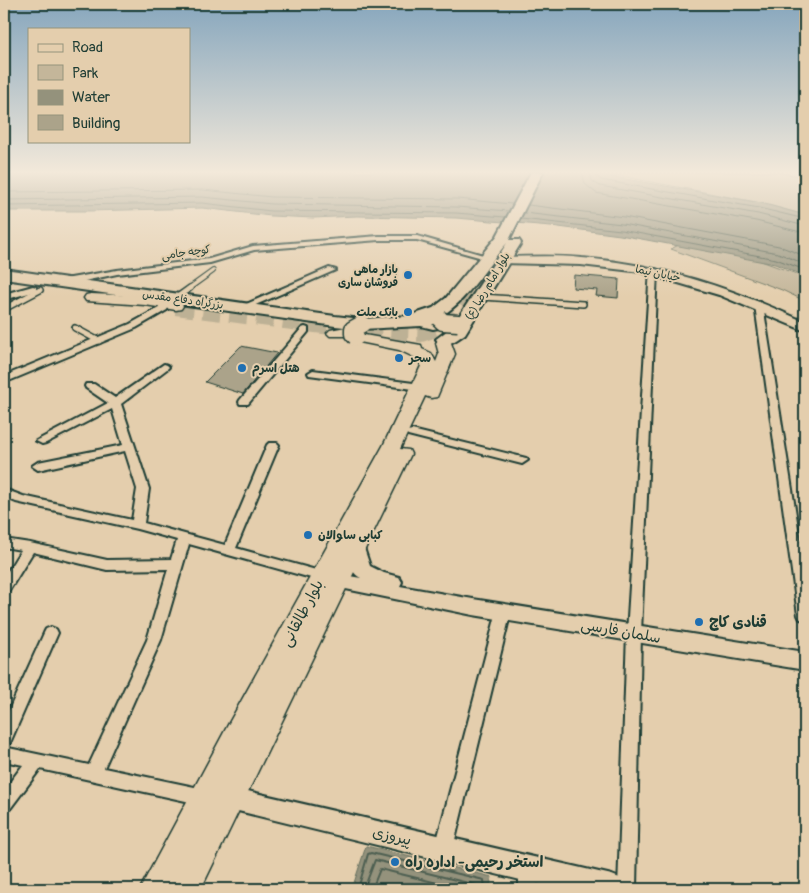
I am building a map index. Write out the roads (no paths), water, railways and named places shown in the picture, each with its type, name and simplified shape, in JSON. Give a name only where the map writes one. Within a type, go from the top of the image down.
[{"type":"highway","points":[[520,225],[524,214]]},
{"type":"highway","points":[[520,225],[526,214]]},
{"type":"highway","name":"بلوار امام رضا (ع)","points":[[520,225],[496,257],[452,302],[441,328],[459,330],[480,297],[496,257],[503,238],[520,225]]},
{"type":"highway","name":"بزرگراه دفاع مقدس","points":[[4,274],[65,282],[305,330],[348,329]]},
{"type":"highway","name":"بزرگراه دفاع مقدس","points":[[4,285],[92,298],[240,308],[348,329]]},
{"type":"highway","points":[[348,329],[412,321],[441,328]]},
{"type":"main road","points":[[348,329],[404,346],[427,349],[438,347],[441,328]]},
{"type":"main road","name":"بلوار طالقانی","points":[[156,889],[204,796],[329,575],[355,547],[443,366],[447,354],[441,328]]},
{"type":"main road","name":"بلوار طالقانی","points":[[185,889],[230,798],[329,575],[399,433],[429,366],[425,356],[404,346]]},
{"type":"street","name":"کوچه جامی","points":[[65,282],[117,272],[210,262],[253,248],[379,238],[418,238],[496,257]]},
{"type":"street","name":"خیابان نیما","points":[[496,257],[580,261],[653,271],[725,291],[805,327]]},
{"type":"street","points":[[240,308],[332,270]]},
{"type":"street","points":[[627,889],[634,633],[653,271]]},
{"type":"street","points":[[4,298],[36,290]]},
{"type":"street","points":[[4,380],[133,326],[172,304]]},
{"type":"street","points":[[759,305],[805,615]]},
{"type":"street","points":[[244,402],[305,330]]},
{"type":"street","points":[[42,441],[115,403],[164,367]]},
{"type":"street","points":[[313,373],[420,387]]},
{"type":"street","points":[[90,386],[115,403],[143,489],[137,525]]},
{"type":"street","points":[[412,433],[522,460]]},
{"type":"street","points":[[229,550],[273,445]]},
{"type":"street","points":[[38,466],[128,446]]},
{"type":"street","points":[[4,493],[20,499],[137,525],[329,575]]},
{"type":"street","points":[[94,772],[154,640],[184,537]]},
{"type":"street","points":[[4,543],[30,547],[107,565],[175,564]]},
{"type":"street","points":[[4,587],[30,547]]},
{"type":"street","name":"سلمان فارسی","points":[[355,547],[356,558],[361,570],[379,579],[425,589],[437,599]]},
{"type":"street","name":"سلمان فارسی","points":[[329,575],[472,607],[504,610],[805,661]]},
{"type":"street","points":[[444,848],[504,610]]},
{"type":"street","points":[[4,738],[51,633]]},
{"type":"street","points":[[4,754],[204,796]]},
{"type":"street","points":[[4,803],[36,761]]},
{"type":"street","name":"پیروزی","points":[[230,798],[444,848],[528,879],[612,889]]},
{"type":"lane","points":[[172,304],[213,271]]},
{"type":"lane","points":[[4,308],[36,290]]},
{"type":"lane","points":[[480,297],[583,304]]},
{"type":"lane","points":[[75,328],[99,340]]},
{"type":"water","points":[[251,214],[800,214],[805,215],[805,276],[775,264],[620,235],[551,226],[456,218],[357,216],[313,218]]},
{"type":"water","name":"استخر رحیمی- اداره راه","points":[[366,846],[492,877],[489,889],[352,889]]},
{"type":"tunnel","points":[[471,289],[489,264]]},
{"type":"tunnel","points":[[176,306],[370,331],[421,333],[447,324],[472,288]]},
{"type":"place","name":"بازار ماهی فروشان ساری","points":[[408,275]]},
{"type":"place","name":"بانک ملت","points":[[408,312]]},
{"type":"place","name":"سحر","points":[[399,358]]},
{"type":"place","name":"هتل اسرم","points":[[242,368]]},
{"type":"place","name":"کبابی ساوالان","points":[[308,535]]},
{"type":"place","name":"قنادی کاچ","points":[[699,622]]},
{"type":"place","name":"استخر رحیمی- اداره راه","points":[[395,862]]}]
